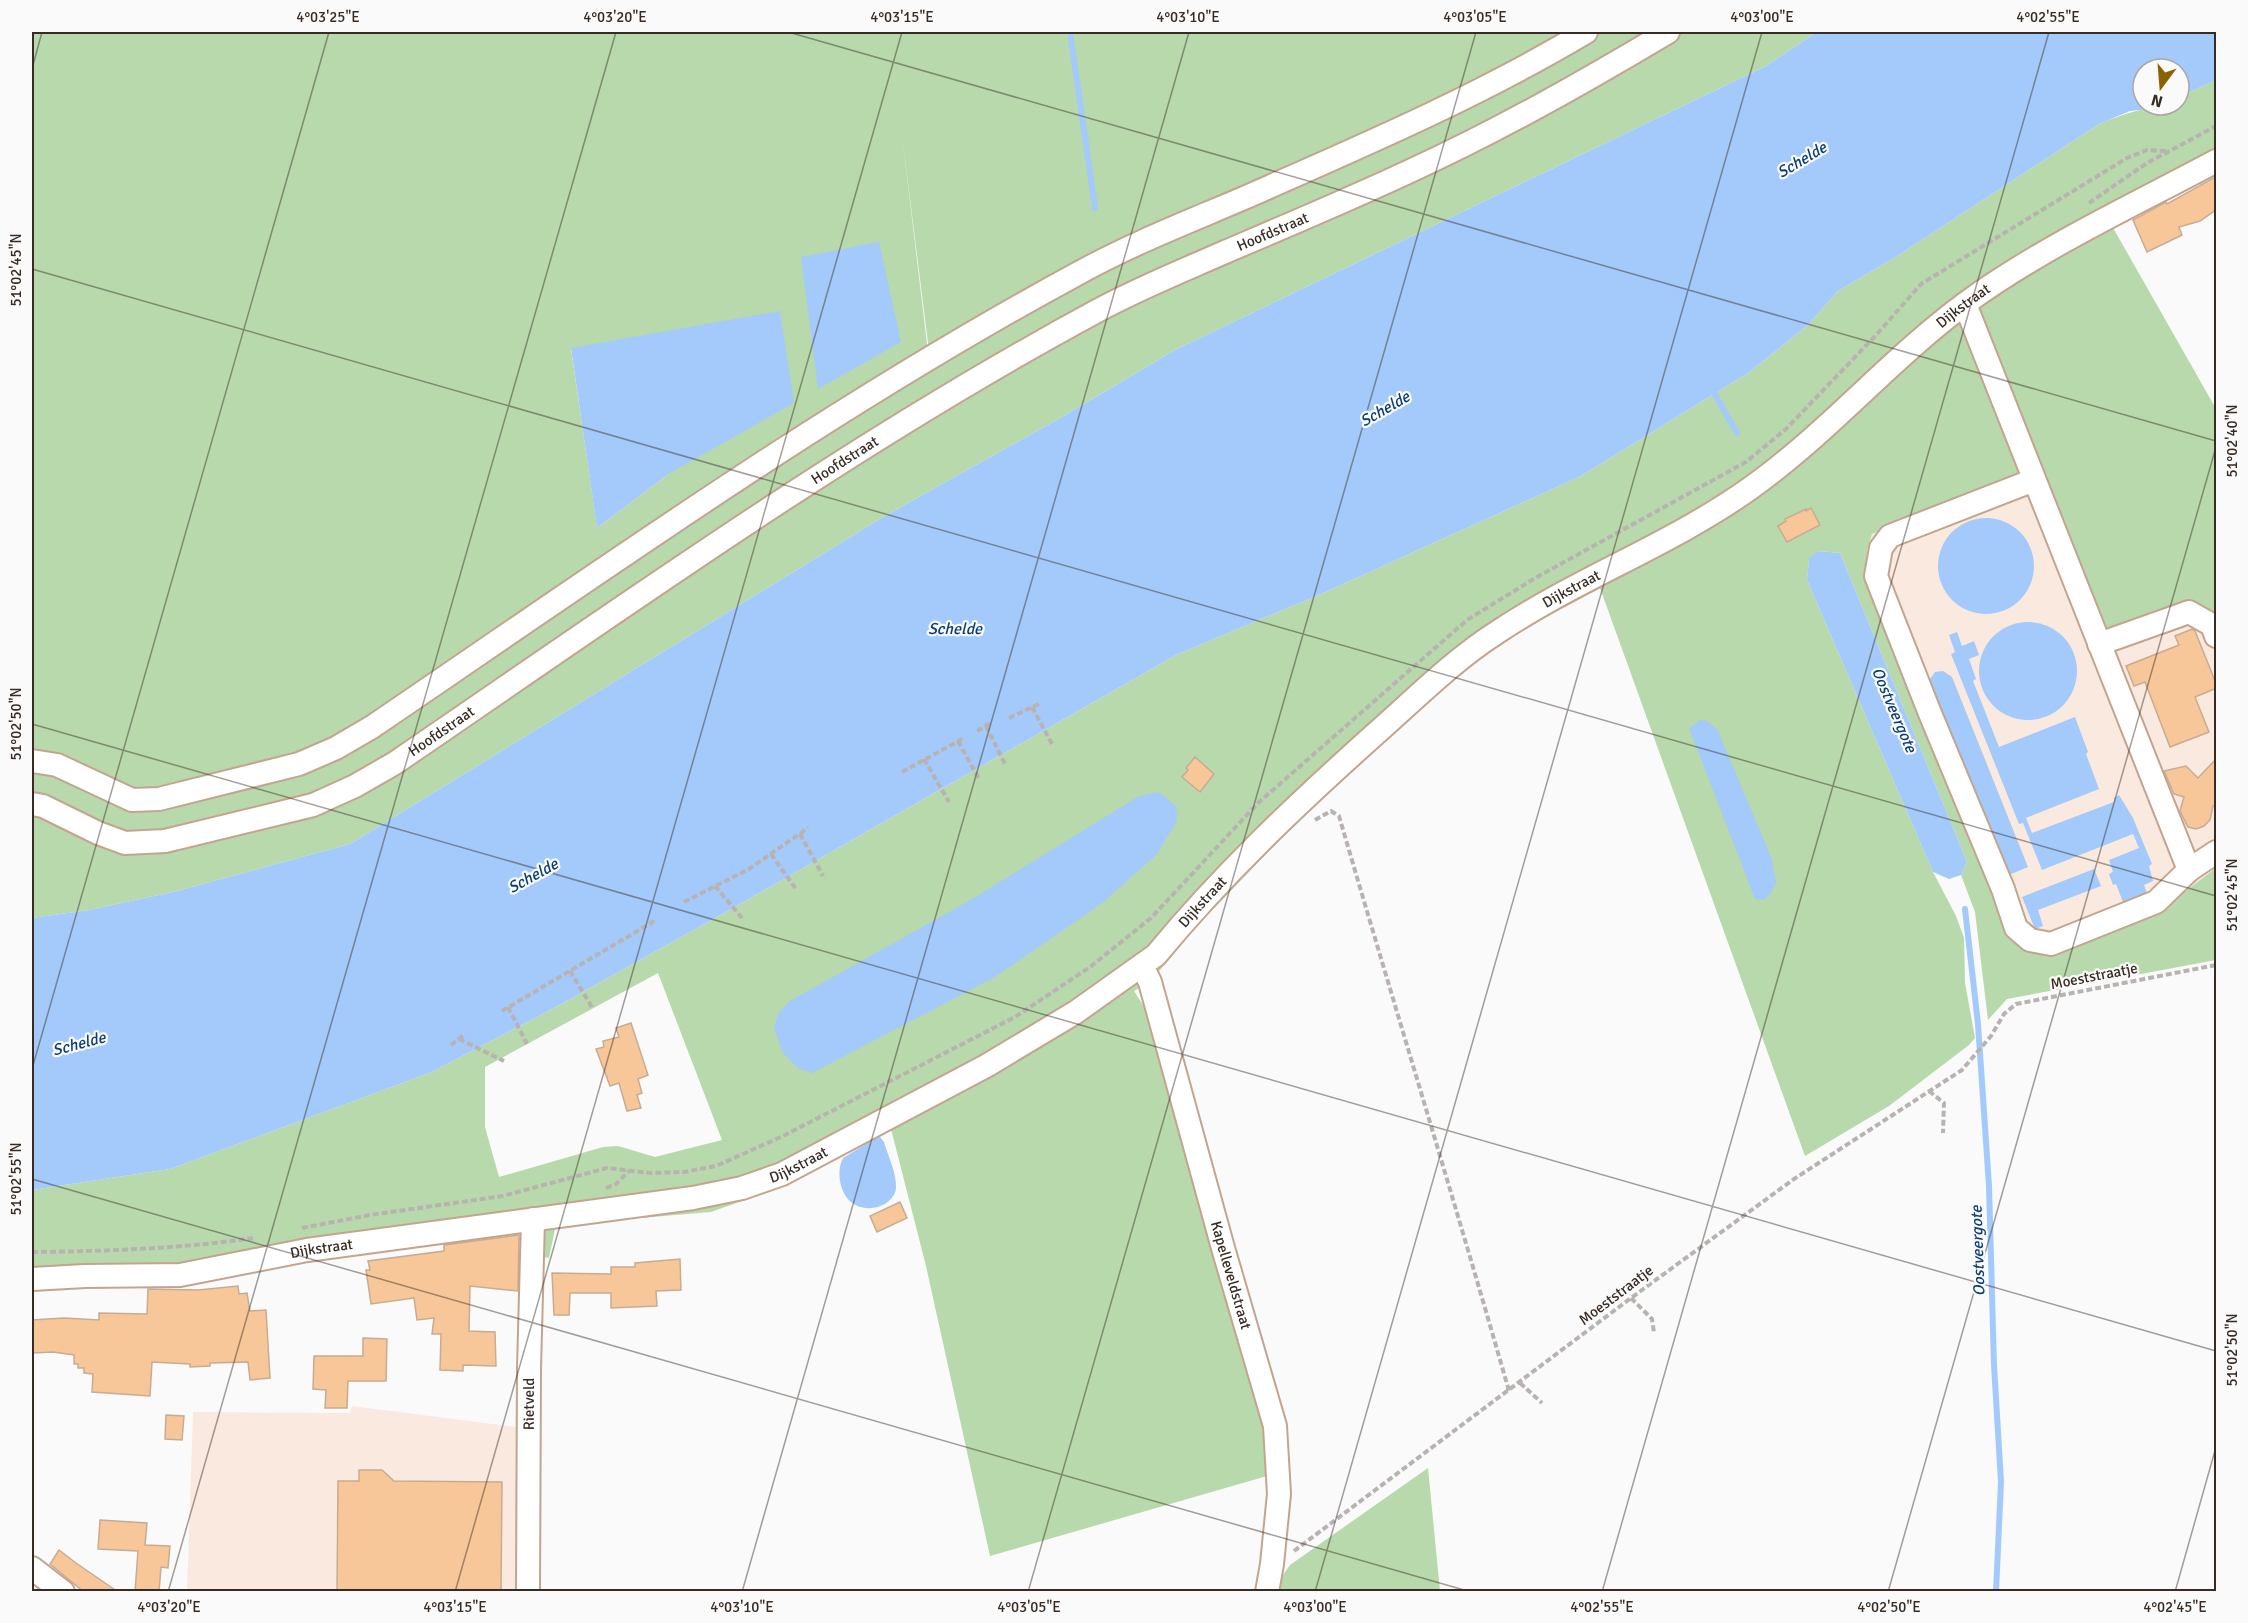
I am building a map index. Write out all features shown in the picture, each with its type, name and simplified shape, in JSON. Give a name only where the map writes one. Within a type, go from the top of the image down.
[{"type":"street","points":[[32,761],[57,765],[132,800],[159,800],[299,764],[336,748],[372,727],[756,466],[851,405],[981,328],[1078,273],[1148,238],[1393,132],[1515,71],[1586,32]]},
{"type":"street","name":"Hoofdstraat","points":[[32,804],[43,806],[98,833],[125,843],[165,842],[313,805],[355,786],[405,756],[779,501],[873,441],[1012,359],[1098,310],[1165,277],[1362,193],[1483,135],[1584,82],[1668,32]]},
{"type":"street","name":"Dijkstraat","points":[[32,1279],[180,1275],[318,1248],[718,1194],[782,1174],[986,1066],[1076,1012],[1142,966],[1155,955],[1237,863],[1286,815],[1433,682],[1481,643],[1545,602],[1684,528],[1750,488],[1781,465],[1940,324],[2008,274],[2217,160]]},
{"type":"street","points":[[1965,304],[2189,870]]},
{"type":"street","points":[[2034,480],[1890,536],[1881,548],[1876,576],[2003,889],[2016,928],[2030,940],[2051,944],[2156,902],[2189,870],[2217,852]]},
{"type":"street","points":[[2099,644],[2189,612],[2212,625],[2217,636]]},
{"type":"street","name":"Kapelleveldstraat","points":[[1142,966],[1150,982],[1223,1248],[1275,1426],[1279,1494],[1267,1592]]},
{"type":"street","name":"Rietveld","points":[[528,1592],[529,1369],[533,1218]]},
{"type":"street","points":[[32,1568],[63,1592]]},
{"type":"path","points":[[294,1230],[370,1215],[503,1196],[607,1168],[651,1173],[684,1172],[716,1166],[783,1136],[1015,1017],[1090,967],[1151,918],[1258,803],[1467,620],[1537,577],[1746,462],[1786,429],[1878,333],[1921,284],[2127,158],[2147,150],[2167,151],[2217,126]]},
{"type":"path","points":[[1009,718],[1041,703]]},
{"type":"path","points":[[1032,707],[1052,744]]},
{"type":"path","points":[[977,731],[992,722]]},
{"type":"path","points":[[986,726],[1006,766]]},
{"type":"path","points":[[902,772],[964,738]]},
{"type":"path","points":[[958,741],[979,779]]},
{"type":"path","points":[[924,759],[949,802]]},
{"type":"path","points":[[1309,825],[1318,817],[1331,811],[1339,816],[1509,1391]]},
{"type":"path","points":[[684,902],[749,869],[808,828]]},
{"type":"path","points":[[800,834],[823,876]]},
{"type":"path","points":[[771,854],[796,889]]},
{"type":"path","points":[[716,886],[742,918]]},
{"type":"path","points":[[502,1011],[656,920]]},
{"type":"path","name":"Moeststraatje","points":[[1272,1564],[1301,1547],[1631,1298],[1794,1179],[1962,1070],[1992,1036],[2004,1014],[2016,1004],[2217,965]]},
{"type":"path","points":[[570,971],[593,1009]]},
{"type":"path","points":[[508,1007],[527,1044]]},
{"type":"path","points":[[451,1045],[465,1034]]},
{"type":"path","points":[[459,1038],[504,1061]]},
{"type":"path","points":[[1929,1091],[1944,1103],[1943,1133]]},
{"type":"path","points":[[32,1251],[173,1248],[262,1236]]},
{"type":"path","points":[[1631,1298],[1652,1319],[1654,1333]]},
{"type":"path","points":[[1520,1383],[1542,1403]]},
{"type":"shaded area","points":[[2028,465],[2191,602],[2207,608],[2216,619],[2216,868],[2163,908],[2098,936],[2006,930],[1866,565],[1867,550],[1872,534]]},
{"type":"shaded area","points":[[352,1406],[516,1427],[517,1591],[187,1592],[193,1412],[350,1413]]},
{"type":"green space","points":[[32,32],[1586,32],[1206,214],[930,359],[902,135],[928,352],[753,456],[369,720],[297,755],[160,789],[134,788],[32,755]],"holes":[[[571,349],[670,473],[597,528]]]},
{"type":"green space","points":[[1602,32],[1817,32],[1766,66],[1175,350],[1062,417],[883,517],[350,844],[177,891],[89,910],[32,918],[32,771],[57,778],[129,809],[301,773],[856,411],[1084,281],[1577,47]]},
{"type":"green space","points":[[2216,80],[2216,161],[2108,219],[2216,406],[2216,619],[2207,608],[2191,602],[2111,629],[2091,624],[2028,465],[2009,481],[1872,534],[1867,550],[1866,565],[2006,930],[2028,949],[2163,908],[2216,868],[2216,960],[2007,999],[1988,1020],[1975,912],[1961,875],[1967,862],[1840,553],[1819,551],[1809,559],[1807,580],[1933,872],[1956,916],[1964,938],[1965,983],[1975,1038],[1889,1106],[1805,1156],[1600,588],[1493,648],[1441,689],[1295,824],[1196,927],[1150,982],[1134,991],[1147,1011],[1262,1423],[1267,1476],[990,1556],[926,1266],[891,1129],[816,1157],[820,1167],[787,1185],[711,1212],[628,1219],[555,1229],[549,1258],[538,1256],[541,1231],[550,1221],[214,1267],[32,1275],[32,1190],[170,1169],[432,1072],[556,1007],[733,908],[1176,655],[1328,591],[1581,476],[1748,373],[1808,325],[1838,291],[1899,255],[2099,124],[2131,112],[2131,117],[2191,117],[2191,91]],"holes":[[[658,973],[722,1140],[655,1157],[618,1146],[603,1147],[499,1177],[485,1127],[485,1067]]]},
{"type":"green space","points":[[1428,1468],[1440,1591],[1275,1592],[1276,1585],[1290,1565]]},
{"type":"water","name":"Schelde","points":[[1817,32],[2216,32],[2216,80],[2191,91],[2191,57],[2131,57],[2131,111],[2099,124],[1899,255],[1838,291],[1808,325],[1748,373],[1581,476],[1328,591],[1176,655],[733,908],[556,1007],[432,1072],[170,1169],[32,1190],[32,918],[89,910],[177,891],[350,844],[883,517],[1062,417],[1175,350],[1766,66]]},
{"type":"water","points":[[879,242],[901,342],[818,389],[801,257]]},
{"type":"water","points":[[780,311],[794,403],[670,473],[597,528],[571,348]]},
{"type":"water","points":[[1986,518],[2004,521],[2020,532],[2031,548],[2034,566],[2031,584],[2020,600],[2004,611],[1986,614],[1968,611],[1952,600],[1941,584],[1938,566],[1941,548],[1952,532],[1968,521]]},
{"type":"water","points":[[1819,551],[1840,553],[1967,862],[1961,875],[1949,879],[1933,872],[1807,580],[1809,558]]},
{"type":"water","points":[[2028,622],[2038,623],[2055,630],[2069,644],[2076,661],[2076,681],[2069,698],[2055,712],[2038,719],[2028,720],[2018,719],[2001,712],[1987,698],[1980,681],[1979,671],[1980,661],[1987,644],[2001,630],[2018,623]]},
{"type":"water","points":[[1957,632],[1962,646],[1974,641],[1979,655],[1969,659],[1976,679],[1973,681],[1999,747],[2075,717],[2099,789],[2026,818],[2032,833],[2114,802],[2114,798],[2119,795],[2133,818],[2152,864],[2149,866],[2153,881],[2144,885],[2147,893],[2123,902],[2109,874],[2113,872],[2109,860],[2139,848],[2133,834],[2042,870],[2023,823],[2019,824],[1951,654],[1955,652],[1949,635]]},
{"type":"water","points":[[1943,671],[1952,677],[2028,867],[2004,877],[1928,682],[1935,672]]},
{"type":"water","points":[[1700,720],[1707,721],[1717,729],[1771,857],[1776,882],[1771,893],[1764,900],[1755,899],[1689,728]]},
{"type":"water","points":[[1159,792],[1176,806],[1177,821],[1157,854],[1101,904],[995,977],[812,1073],[798,1068],[782,1052],[774,1027],[779,1012],[790,1001],[974,898],[1139,796]]},
{"type":"water","points":[[2094,869],[2101,886],[2038,910],[2043,926],[2035,929],[2022,897]]},
{"type":"water","points":[[875,1136],[880,1137],[884,1142],[894,1171],[896,1188],[893,1196],[887,1202],[870,1208],[860,1207],[844,1194],[840,1181],[840,1167],[843,1158]]},
{"type":"building","points":[[2217,176],[2217,209],[2200,221],[2179,227],[2182,235],[2147,252],[2133,220]]},
{"type":"building","points":[[1811,508],[1820,525],[1787,542],[1778,526],[1786,521],[1785,519]]},
{"type":"building","points":[[2192,629],[2195,631],[2217,686],[2195,697],[2209,732],[2170,747],[2145,682],[2134,686],[2126,666],[2179,645],[2175,636]]},
{"type":"building","points":[[1195,757],[1214,774],[1200,792],[1182,777]]},
{"type":"building","points":[[2217,758],[2217,805],[2213,806],[2210,820],[2204,826],[2196,829],[2188,827],[2180,811],[2184,797],[2174,794],[2164,771],[2186,766],[2198,778]]},
{"type":"building","points":[[631,1023],[648,1075],[638,1079],[642,1093],[637,1095],[641,1108],[627,1111],[619,1083],[610,1086],[596,1049],[604,1047],[603,1041],[619,1037],[616,1028]]},
{"type":"building","points":[[900,1202],[907,1218],[877,1232],[870,1216]]},
{"type":"building","points":[[519,1235],[518,1291],[470,1286],[469,1331],[495,1332],[496,1366],[463,1365],[463,1371],[440,1370],[441,1334],[432,1334],[434,1318],[417,1320],[414,1298],[371,1304],[366,1270],[370,1270],[368,1261],[444,1251],[444,1245]]},
{"type":"building","points":[[680,1259],[681,1290],[656,1291],[657,1306],[611,1308],[611,1293],[570,1293],[569,1315],[554,1315],[552,1273],[611,1274],[611,1267],[635,1267],[635,1263]]},
{"type":"building","points":[[238,1286],[239,1294],[247,1293],[250,1311],[266,1310],[270,1378],[250,1380],[248,1362],[210,1363],[210,1366],[190,1367],[190,1364],[152,1362],[150,1396],[92,1392],[93,1374],[84,1373],[84,1368],[78,1368],[78,1364],[74,1364],[74,1355],[53,1352],[32,1353],[32,1320],[64,1318],[99,1320],[99,1313],[147,1314],[148,1289],[198,1290]]},
{"type":"building","points":[[363,1338],[387,1339],[386,1381],[348,1381],[347,1408],[325,1408],[326,1390],[313,1389],[314,1356],[363,1356]]},
{"type":"building","points":[[166,1415],[184,1416],[182,1440],[165,1439]]},
{"type":"building","points":[[359,1470],[382,1470],[394,1481],[502,1482],[501,1592],[337,1592],[338,1481],[359,1481]]},
{"type":"building","points":[[100,1520],[147,1523],[145,1545],[170,1546],[168,1568],[161,1567],[159,1592],[135,1592],[138,1551],[98,1549]]},
{"type":"building","points":[[59,1550],[118,1592],[84,1592],[50,1564]]},
{"type":"waterway","points":[[1070,32],[1095,208]]},
{"type":"waterway","name":"Oostveergote","points":[[1710,386],[1737,433]]},
{"type":"waterway","name":"Oostveergote","points":[[1965,909],[1978,1024],[1989,1186],[1994,1365],[2001,1482],[1996,1592]]}]
